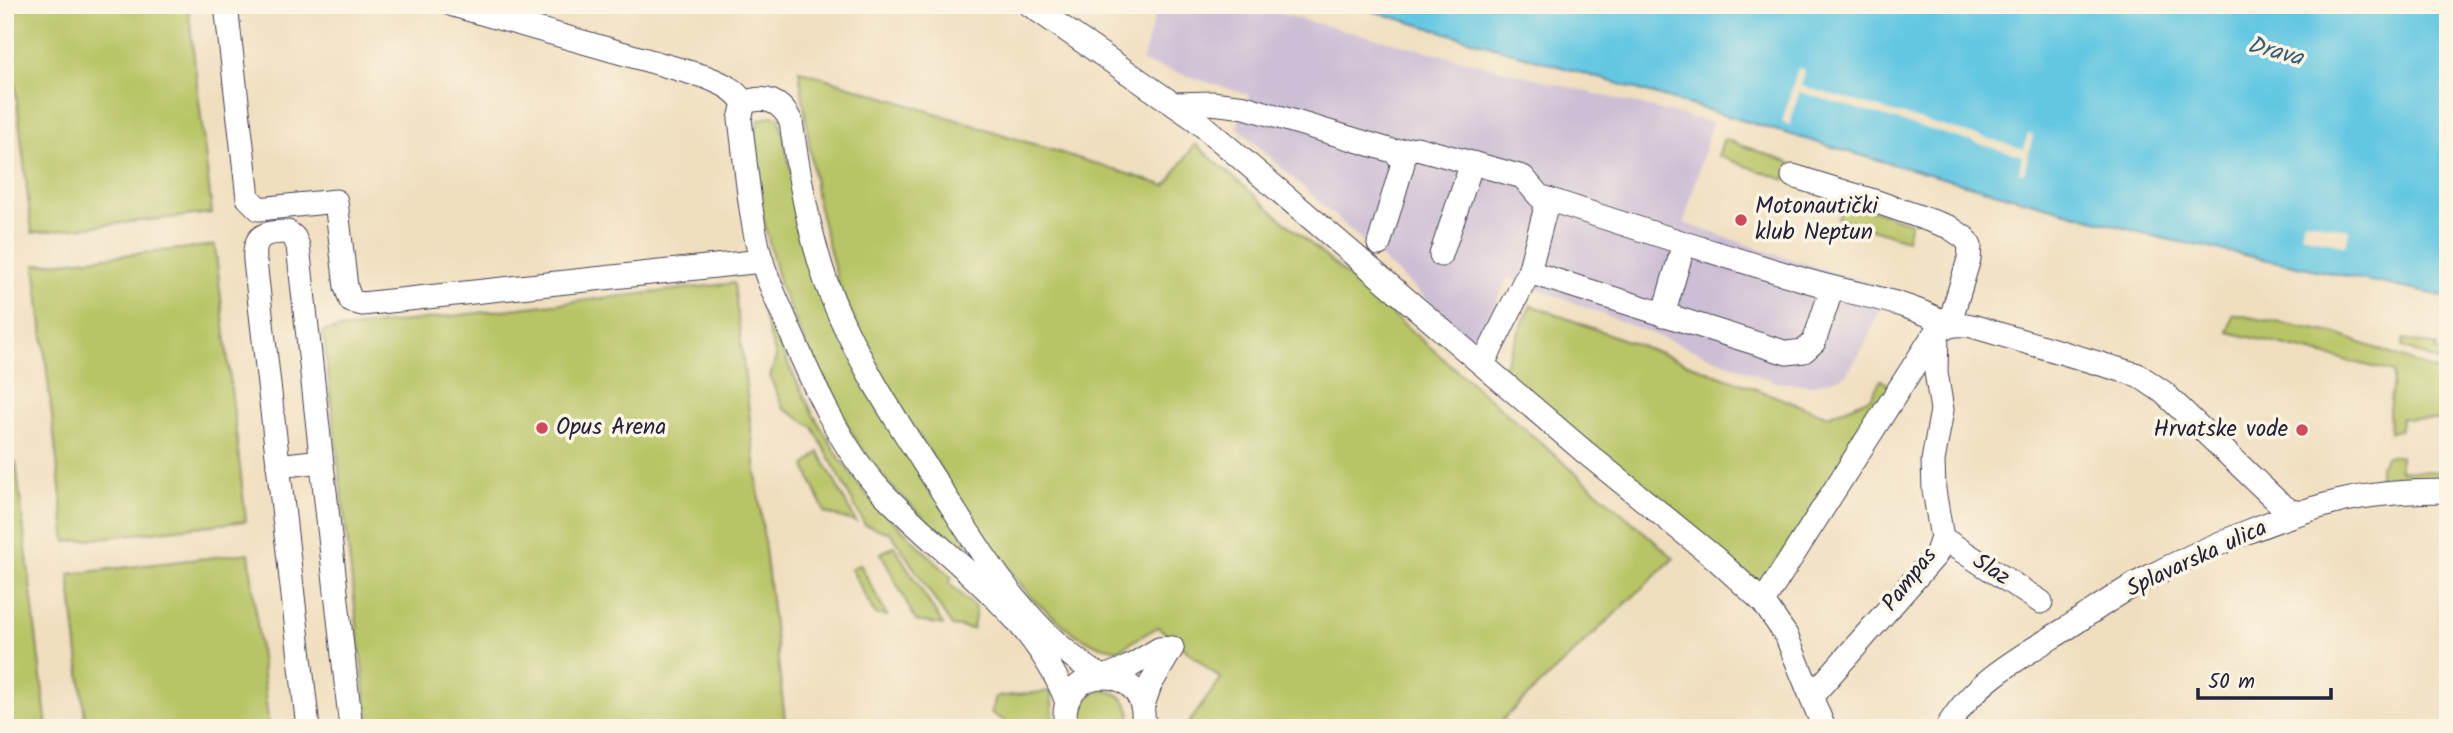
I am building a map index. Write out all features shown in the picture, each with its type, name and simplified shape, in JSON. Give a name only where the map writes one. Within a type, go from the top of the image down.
[{"type":"street","points":[[226,5],[309,728]]},
{"type":"street","points":[[453,5],[706,77],[738,94],[744,103],[740,119],[762,261],[820,395],[855,459],[881,491],[976,577],[1013,616],[1054,669],[1067,702]]},
{"type":"street","points":[[1030,5],[1195,119],[1587,453],[1715,558],[1763,602],[1786,635],[1824,728]]},
{"type":"street","points":[[744,103],[764,99],[778,103],[786,111],[791,122],[812,237],[826,281],[842,322],[870,378],[897,423],[1002,583],[1066,653],[1104,676],[1119,679],[1129,685],[1138,694],[1142,722]]},
{"type":"street","points":[[1174,104],[1212,103],[1245,107],[1396,152],[1417,148],[1523,177],[1539,196],[1684,244],[1832,288],[1908,305],[1943,329],[1972,326],[2137,375],[2163,393],[2279,503],[2300,513]]},
{"type":"street","points":[[1379,244],[1404,163],[1396,152]]},
{"type":"street","points":[[1441,255],[1472,163]]},
{"type":"street","points":[[1763,602],[1903,382],[1943,329],[1970,252],[1965,238],[1949,227],[1793,176]]},
{"type":"street","points":[[248,198],[259,209],[336,201],[346,287],[351,301],[362,304],[762,261]]},
{"type":"street","points":[[1483,364],[1529,272],[1548,199]]},
{"type":"street","points":[[254,246],[265,234],[288,232],[298,246],[351,728]]},
{"type":"street","points":[[1662,315],[1684,244]]},
{"type":"street","points":[[1529,272],[1787,353],[1804,351],[1814,342],[1832,288]]},
{"type":"street","name":"Pampas","points":[[1812,696],[1936,555],[1942,538],[1934,490],[1933,461],[1941,422],[1941,399],[1936,372],[1943,329]]},
{"type":"street","points":[[1903,382],[1928,384],[1941,399]]},
{"type":"street","points":[[278,466],[321,461]]},
{"type":"street","name":"Splavarska ulica","points":[[1947,728],[1964,704],[1989,680],[2143,580],[2221,544],[2300,513],[2337,502],[2381,494],[2448,491]]},
{"type":"street","name":"Slaz","points":[[1942,538],[2041,602]]},
{"type":"street","points":[[1066,727],[1064,714],[1067,702],[1073,691],[1083,682],[1129,667],[1159,649],[1172,648],[1150,685],[1142,722]]},
{"type":"shaded area","points":[[1158,5],[1245,5],[1712,123],[1684,223],[1889,289],[1865,345],[1845,376],[1812,385],[1775,382],[1508,277],[1483,333],[1469,338],[1237,127],[1249,95],[1142,62]]},
{"type":"green space","points":[[6,5],[188,5],[212,213],[32,233]]},
{"type":"green space","points":[[799,70],[1166,186],[1195,144],[1674,558],[1494,728],[1185,728],[1221,679],[1158,627],[1118,650],[1096,645],[1073,633],[1031,598],[978,526],[869,355],[838,283],[817,200]]},
{"type":"green space","points":[[771,116],[779,117],[806,238],[971,551],[963,555],[887,482],[857,442],[815,365],[780,286],[761,210],[751,145],[759,120]]},
{"type":"green space","points":[[1724,139],[1791,163],[1785,180],[1718,156]]},
{"type":"green space","points":[[1844,201],[1911,223],[1906,240],[1838,218]]},
{"type":"green space","points":[[215,245],[246,521],[66,542],[35,265]]},
{"type":"green space","name":"Opus Arena","points":[[734,283],[786,728],[369,728],[323,331]]},
{"type":"green space","points":[[757,293],[814,416],[841,460],[868,496],[952,578],[949,583],[976,609],[973,629],[952,626],[891,533],[865,525],[813,427],[783,408],[770,377],[776,357]]},
{"type":"green space","points":[[1531,305],[1828,416],[1870,398],[1881,380],[1893,387],[1795,539],[1758,583],[1502,371]]},
{"type":"green space","points":[[2233,314],[2334,333],[2448,375],[2448,421],[2401,418],[2400,430],[2390,432],[2389,410],[2394,372],[2228,332]]},
{"type":"green space","points":[[2403,339],[2437,346],[2436,351],[2448,354],[2448,365],[2403,347]]},
{"type":"green space","points":[[819,452],[856,522],[825,513],[805,466]]},
{"type":"green space","points":[[2387,456],[2400,456],[2400,470],[2448,472],[2448,488],[2378,484],[2380,466]]},
{"type":"green space","points":[[16,462],[47,728],[5,728],[5,463]]},
{"type":"green space","points":[[894,546],[943,625],[916,621],[881,553]]},
{"type":"green space","points":[[249,553],[269,728],[86,728],[69,574]]},
{"type":"green space","points":[[860,564],[887,616],[875,614],[851,569]]},
{"type":"green space","points":[[1106,690],[1118,695],[1127,704],[1130,715],[1128,728],[1081,728],[1079,714],[1083,702],[1093,694]]},
{"type":"green space","points":[[1051,691],[1054,728],[1017,728],[991,713],[996,697]]},
{"type":"water","name":"Drava","points":[[1352,5],[2448,5],[2448,297],[2161,238],[1863,156]]},
{"type":"pier","points":[[1798,68],[1804,70],[1801,86],[2024,149],[2028,134],[2033,135],[2024,173],[2019,172],[2022,156],[1799,92],[1790,125],[1782,122]]},
{"type":"pier","points":[[2304,220],[2349,230],[2346,246],[2301,235]]},
{"type":"place","name":"Motonautički klub Neptun","points":[[1741,220]]},
{"type":"place","name":"Opus Arena","points":[[542,428]]},
{"type":"place","name":"Hrvatske vode","points":[[2302,430]]}]
